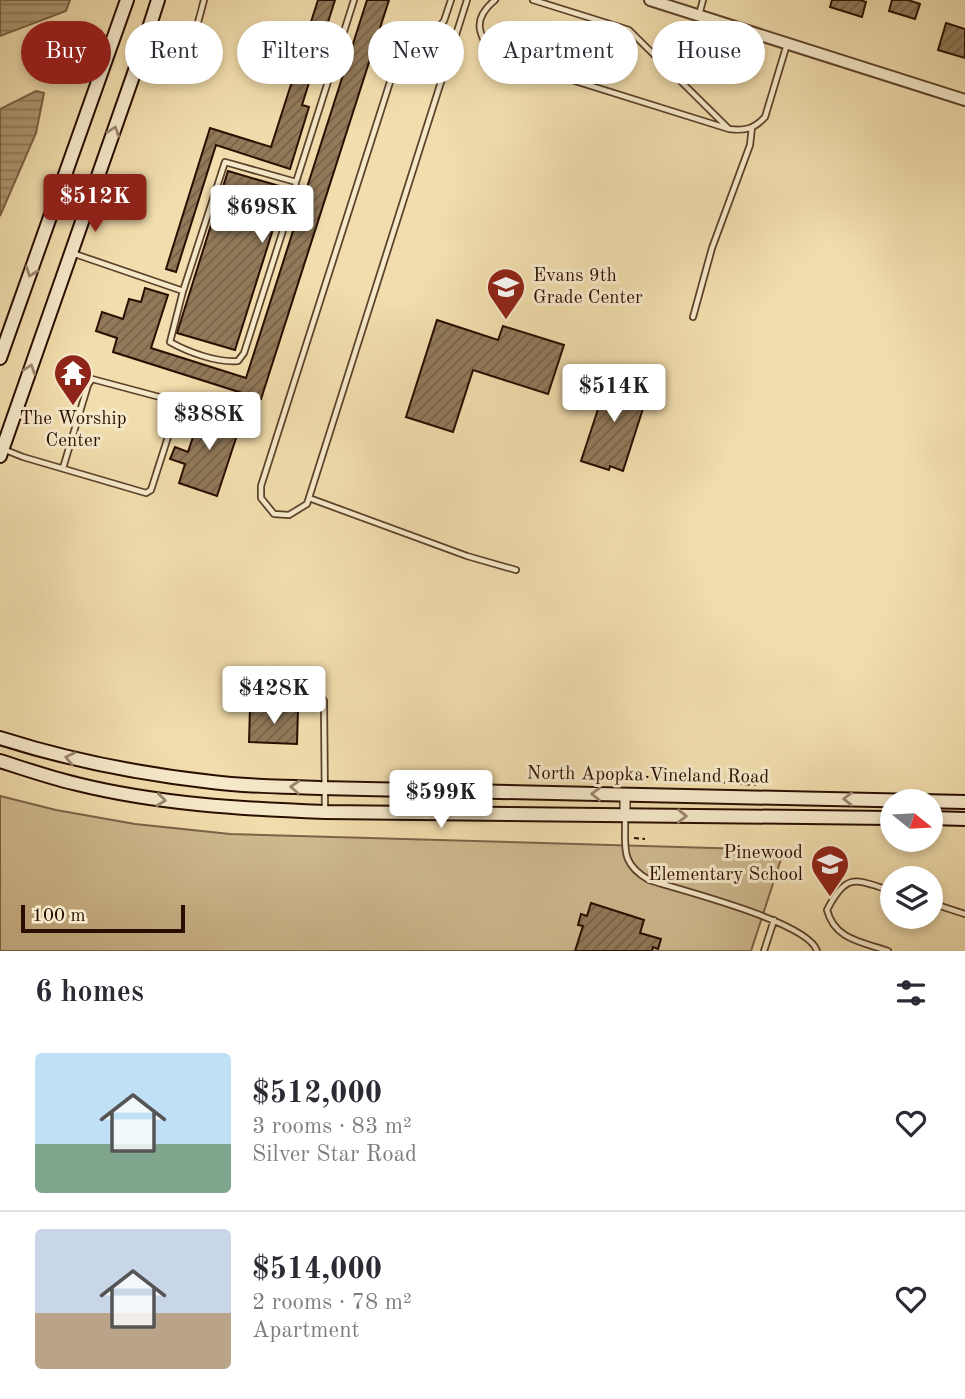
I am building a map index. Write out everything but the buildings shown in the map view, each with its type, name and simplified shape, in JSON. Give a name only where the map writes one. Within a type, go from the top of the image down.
[{"type":"main road","points":[[0,358],[127,0]]},
{"type":"main road","points":[[152,21],[158,0]]},
{"type":"main road","points":[[1,452],[131,84]]},
{"type":"main road","name":"North Apopka Vineland Road","points":[[0,738],[43,752],[123,769],[214,783],[326,788],[965,802]]},
{"type":"main road","name":"North Apopka Vineland Road","points":[[0,761],[75,784],[145,798],[235,808],[325,812],[880,818]]},
{"type":"main road","points":[[943,818],[965,819]]},
{"type":"street","points":[[650,0],[965,100]]},
{"type":"street","points":[[625,795],[625,815]]},
{"type":"lane","points":[[196,21],[204,0]]},
{"type":"lane","points":[[296,182],[225,162],[183,291],[170,342],[227,362],[238,361],[244,353],[354,0]]},
{"type":"lane","points":[[451,0],[444,21],[407,59],[390,82],[261,486],[261,498],[274,514],[289,515],[307,504],[467,0]]},
{"type":"lane","points":[[495,0],[482,14],[480,35],[492,55],[742,131],[752,128],[765,117],[787,43]]},
{"type":"lane","points":[[533,0],[629,30],[729,129]]},
{"type":"lane","points":[[699,16],[704,0]]},
{"type":"lane","points":[[693,317],[712,248],[750,145],[752,128]]},
{"type":"lane","points":[[71,253],[183,291]]},
{"type":"lane","points":[[1,452],[63,467],[146,493],[151,490],[175,415],[173,405],[167,399],[92,379],[63,467]]},
{"type":"lane","points":[[309,498],[467,556],[516,570]]},
{"type":"lane","points":[[268,690],[277,679],[311,681],[324,701],[325,812]]},
{"type":"lane","points":[[625,815],[626,858],[634,872],[649,880],[774,920],[809,938],[817,951]]},
{"type":"lane","points":[[880,888],[854,880],[843,884],[827,910],[831,924],[840,933],[888,951]]},
{"type":"lane","points":[[943,907],[965,914]]},
{"type":"lane","points":[[764,951],[774,920]]},
{"type":"path","points":[[607,787],[608,774],[766,786]]},
{"type":"shaded area","points":[[0,0],[70,0],[66,11],[40,21],[21,21],[21,28],[0,36]]},
{"type":"shaded area","points":[[36,91],[44,93],[36,133],[0,216],[0,109]]},
{"type":"shaded area","points":[[0,796],[56,810],[135,824],[230,834],[784,850],[751,951],[0,951]]},
{"type":"place","name":"Evans 9th Grade Center","points":[[506,321]]},
{"type":"place","name":"The Worship Center","points":[[73,407]]},
{"type":"place","name":"Pinewood Elementary School","points":[[830,898]]}]
